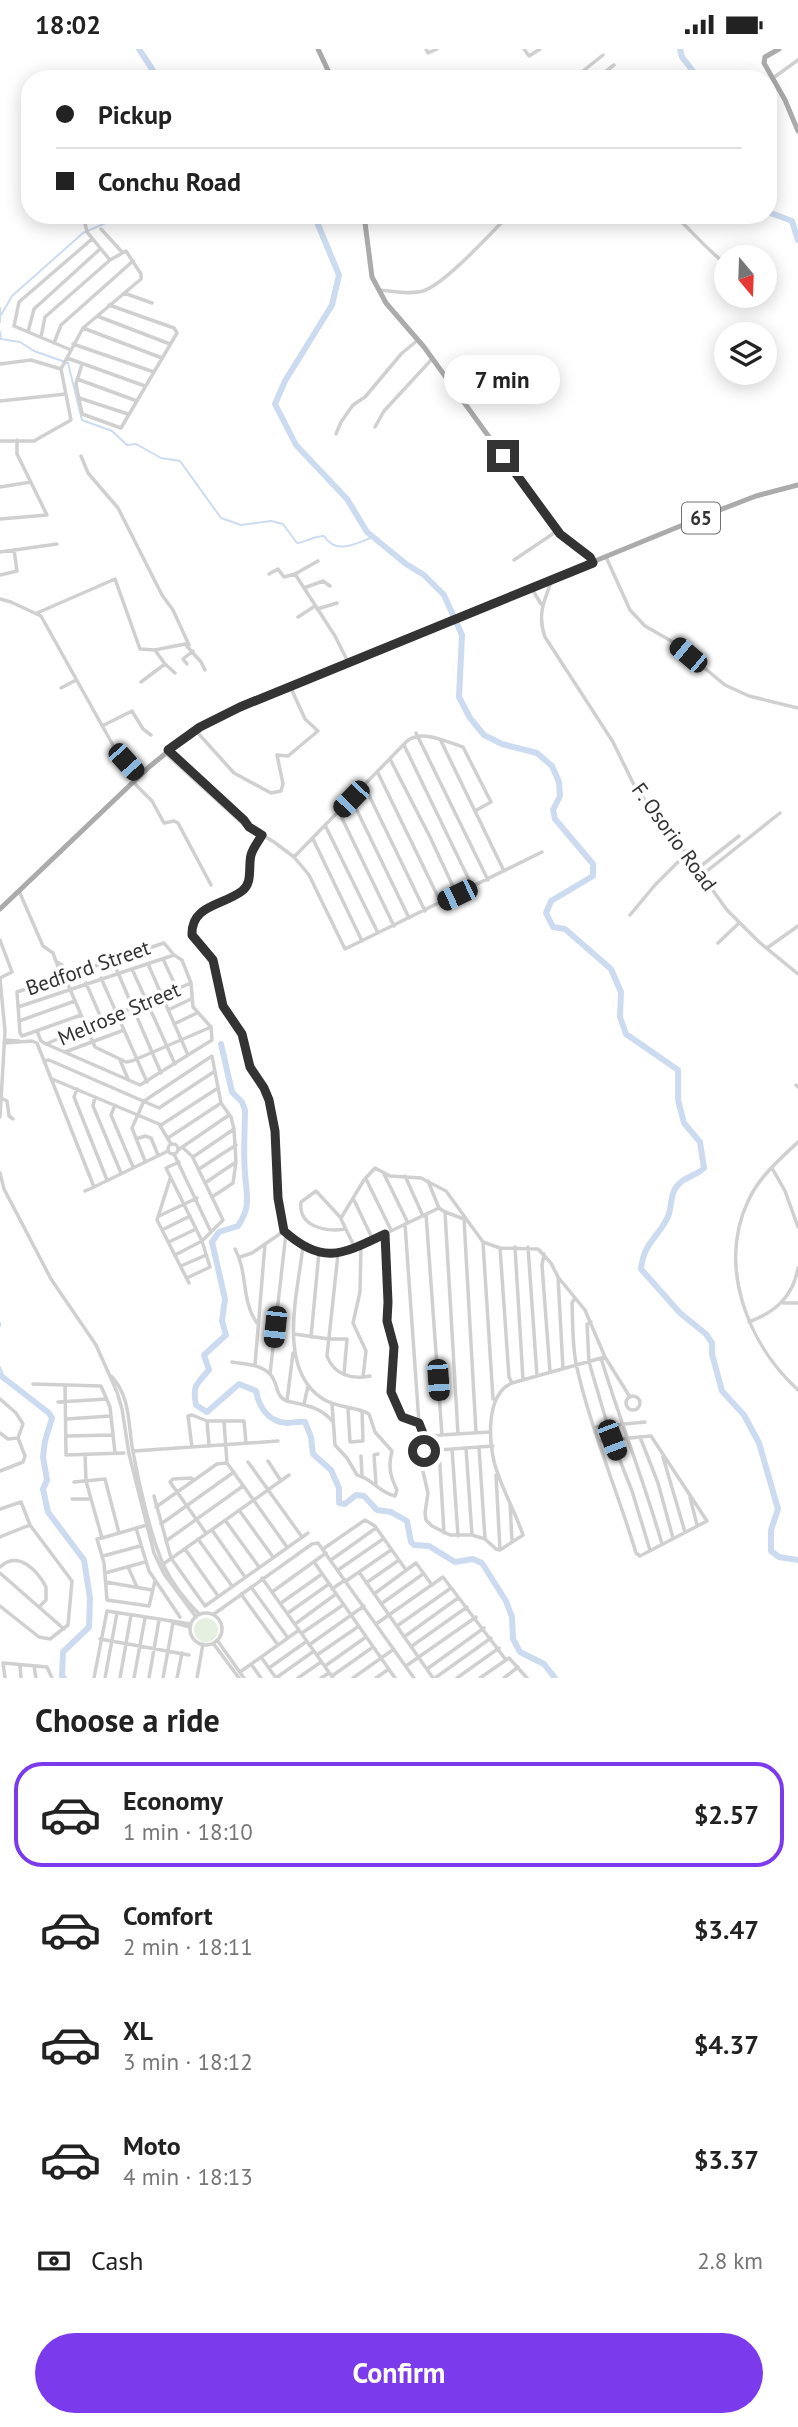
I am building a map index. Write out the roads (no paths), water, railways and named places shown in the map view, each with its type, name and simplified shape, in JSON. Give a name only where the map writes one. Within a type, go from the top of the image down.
[{"type":"main road","points":[[318,49],[328,70]]},
{"type":"main road","points":[[768,70],[764,59],[779,49]]},
{"type":"main road","points":[[777,88],[798,131]]},
{"type":"main road","points":[[365,224],[372,277],[377,290],[418,340],[557,531],[590,557],[593,563]]},
{"type":"main road","name":"65","points":[[0,909],[166,751],[195,730],[290,686],[746,499],[798,485]]},
{"type":"street","points":[[427,53],[437,49]]},
{"type":"street","points":[[524,49],[530,56],[540,49]]},
{"type":"street","points":[[584,70],[603,55]]},
{"type":"street","points":[[777,75],[798,61]]},
{"type":"street","points":[[607,70],[614,65]]},
{"type":"street","points":[[84,224],[86,231],[110,260]]},
{"type":"street","points":[[377,290],[410,293],[427,289],[451,271],[500,224]]},
{"type":"street","points":[[686,224],[714,255]]},
{"type":"street","points":[[101,229],[122,252]]},
{"type":"street","points":[[71,350],[14,326],[19,302],[92,239]]},
{"type":"street","points":[[28,332],[34,309],[100,249]]},
{"type":"street","points":[[0,441],[34,441],[71,420],[64,363],[83,328],[141,279],[141,274],[126,251],[110,260],[45,317],[41,337]]},
{"type":"street","points":[[54,342],[61,325],[133,261]]},
{"type":"street","points":[[124,293],[152,303]]},
{"type":"street","points":[[82,364],[77,379],[82,414],[121,428],[177,333],[174,328],[109,305]]},
{"type":"street","points":[[97,316],[170,344]]},
{"type":"street","points":[[83,328],[162,358]]},
{"type":"street","points":[[336,434],[353,405],[365,397],[402,353],[418,340]]},
{"type":"street","points":[[73,344],[154,372]]},
{"type":"street","points":[[375,427],[384,411],[432,359]]},
{"type":"street","points":[[0,364],[27,360],[82,364],[145,386]]},
{"type":"street","points":[[77,379],[137,401]]},
{"type":"street","points":[[0,401],[66,394]]},
{"type":"street","points":[[79,398],[128,414]]},
{"type":"street","points":[[0,519],[47,515],[17,454],[17,440]]},
{"type":"street","points":[[81,456],[89,473],[118,509],[191,649],[205,670]]},
{"type":"street","points":[[0,487],[31,482]]},
{"type":"street","points":[[514,561],[557,531]]},
{"type":"street","points":[[0,552],[57,544]]},
{"type":"street","points":[[0,575],[18,571],[14,550]]},
{"type":"street","points":[[606,557],[630,610],[645,626],[673,642],[726,685],[749,696],[798,708]]},
{"type":"street","points":[[269,574],[278,569],[284,577],[295,575],[318,561]]},
{"type":"street","points":[[295,575],[335,636],[348,662]]},
{"type":"street","points":[[37,613],[115,579],[142,650],[155,650],[178,644],[191,649]]},
{"type":"street","points":[[542,606],[552,580]]},
{"type":"street","points":[[304,588],[325,581],[330,586]]},
{"type":"street","name":"F. Osorio Road","points":[[532,589],[542,606],[542,627],[550,644],[613,742],[636,789],[687,853],[727,910],[798,974]]},
{"type":"street","points":[[0,592],[1,599],[41,615],[114,747],[139,776]]},
{"type":"street","points":[[298,617],[316,607],[337,603]]},
{"type":"street","points":[[187,664],[183,659],[191,649]]},
{"type":"street","points":[[155,650],[175,673]]},
{"type":"street","points":[[141,682],[165,664]]},
{"type":"street","points":[[61,688],[76,680]]},
{"type":"street","points":[[195,730],[234,773],[271,793],[281,791],[284,784],[277,755],[288,756],[318,731],[305,719],[290,686]]},
{"type":"street","points":[[102,726],[132,711],[151,735]]},
{"type":"street","points":[[417,734],[488,880]]},
{"type":"street","points":[[294,857],[390,758],[417,734],[463,747],[492,802],[475,811]]},
{"type":"street","points":[[441,740],[504,871]]},
{"type":"street","points":[[404,745],[472,888]]},
{"type":"street","points":[[166,751],[247,825],[294,857],[309,875],[345,949],[542,852]]},
{"type":"street","points":[[390,758],[457,895]]},
{"type":"street","points":[[377,772],[441,903]]},
{"type":"street","points":[[131,784],[152,801],[163,823],[178,823],[211,885]]},
{"type":"street","points":[[364,785],[425,911]]},
{"type":"street","points":[[351,799],[409,918]]},
{"type":"street","points":[[339,812],[394,926]]},
{"type":"street","points":[[702,875],[780,813]]},
{"type":"street","points":[[325,825],[378,933]]},
{"type":"street","points":[[262,835],[253,851],[246,887],[240,893],[199,913],[192,933],[194,939],[213,960],[223,1006],[242,1034],[250,1067],[269,1100],[275,1131],[278,1198],[285,1232],[270,1374],[277,1393],[283,1400],[304,1404],[325,1413],[334,1422]]},
{"type":"street","points":[[697,869],[740,836]]},
{"type":"street","points":[[313,838],[362,941]]},
{"type":"street","points":[[630,915],[687,853]]},
{"type":"street","points":[[19,891],[43,946],[53,953],[97,1049],[129,1062],[211,1027]]},
{"type":"street","points":[[718,943],[739,923]]},
{"type":"street","points":[[767,948],[798,926]]},
{"type":"street","points":[[0,940],[12,972],[0,978],[4,1042],[0,1117]]},
{"type":"street","name":"Bedford Street","points":[[37,1031],[24,1036],[20,1034],[17,992],[164,943],[174,955]]},
{"type":"street","points":[[18,1007],[174,955],[182,960],[191,983],[191,999],[197,1013],[211,1027],[213,1039],[140,1085],[41,1041],[37,1031],[81,1015]]},
{"type":"street","points":[[113,959],[161,1073]]},
{"type":"street","points":[[163,959],[177,989]]},
{"type":"street","points":[[148,964],[188,1055]]},
{"type":"street","points":[[132,969],[175,1064]]},
{"type":"street","points":[[101,978],[147,1082]]},
{"type":"street","points":[[86,983],[103,1020]]},
{"type":"street","name":"Melrose Street","points":[[46,1044],[191,983]]},
{"type":"street","points":[[168,1010],[191,999]]},
{"type":"street","points":[[19,1021],[75,1002]]},
{"type":"street","points":[[174,1024],[197,1013]]},
{"type":"street","points":[[65,1052],[124,1030]]},
{"type":"street","points":[[4,1042],[35,1041],[94,1187]]},
{"type":"street","points":[[145,1161],[132,1128],[144,1101],[212,1056],[218,1089],[234,1129],[236,1146],[233,1183],[212,1197]]},
{"type":"street","points":[[120,1059],[129,1081]]},
{"type":"street","points":[[44,1062],[49,1060],[159,1108],[215,1072]]},
{"type":"street","points":[[52,1079],[161,1125],[171,1144],[176,1145],[179,1162],[211,1232]]},
{"type":"street","points":[[76,1089],[74,1097],[107,1180]]},
{"type":"street","points":[[161,1125],[218,1089]]},
{"type":"street","points":[[95,1097],[93,1106],[121,1173]]},
{"type":"street","points":[[1,1098],[6,1099],[9,1116],[13,1119]]},
{"type":"street","points":[[168,1138],[222,1103]]},
{"type":"street","points":[[115,1105],[111,1115],[133,1167]]},
{"type":"street","points":[[85,1191],[158,1155],[178,1150],[229,1115]]},
{"type":"street","points":[[193,1158],[234,1129]]},
{"type":"street","points":[[136,1139],[145,1136],[151,1138],[158,1155]]},
{"type":"street","points":[[798,1142],[760,1180],[748,1200],[734,1254],[739,1290],[749,1322],[767,1355],[798,1390]]},
{"type":"street","points":[[168,1151],[171,1144]]},
{"type":"street","points":[[199,1169],[236,1146]]},
{"type":"street","points":[[175,1255],[202,1241],[223,1220],[193,1158],[178,1150]]},
{"type":"street","points":[[171,1178],[157,1220],[188,1281],[211,1267],[202,1241],[195,1229],[190,1216],[184,1205],[171,1178],[166,1168],[179,1162]]},
{"type":"street","points":[[205,1182],[236,1162]]},
{"type":"street","points":[[341,1218],[375,1168],[384,1174],[428,1181],[446,1191],[483,1242],[500,1248],[528,1247],[538,1249],[544,1254],[591,1322],[621,1424],[645,1487],[662,1544]]},
{"type":"street","points":[[772,1168],[785,1191],[798,1227]]},
{"type":"street","points":[[0,1173],[4,1189],[51,1279],[96,1345],[121,1402],[129,1454],[161,1563],[197,1615]]},
{"type":"street","points":[[384,1174],[406,1224],[419,1423],[424,1436],[421,1463],[427,1485],[426,1520],[432,1527],[444,1533],[472,1535],[485,1539],[500,1550]]},
{"type":"street","points":[[405,1176],[424,1215],[442,1435]]},
{"type":"street","points":[[366,1179],[391,1231]]},
{"type":"street","points":[[428,1181],[439,1208],[464,1219]]},
{"type":"street","points":[[345,1229],[331,1231],[315,1227],[306,1219],[301,1202],[316,1191],[341,1218],[355,1248]]},
{"type":"street","points":[[159,1216],[197,1198]]},
{"type":"street","points":[[353,1198],[373,1240]]},
{"type":"street","points":[[285,1232],[303,1246],[319,1252],[338,1254],[439,1208]]},
{"type":"street","points":[[445,1212],[458,1434]]},
{"type":"street","points":[[162,1230],[190,1216]]},
{"type":"street","points":[[464,1219],[476,1432]]},
{"type":"street","points":[[168,1242],[195,1229]]},
{"type":"street","points":[[240,1257],[252,1253],[285,1232]]},
{"type":"street","points":[[385,1234],[387,1321],[394,1347],[391,1392],[402,1417],[419,1423]]},
{"type":"street","points":[[483,1242],[493,1401],[490,1431],[496,1471],[500,1550]]},
{"type":"street","points":[[255,1365],[265,1244]]},
{"type":"street","points":[[361,1245],[360,1292],[353,1323],[366,1351],[363,1377]]},
{"type":"street","points":[[287,1401],[303,1246]]},
{"type":"street","points":[[515,1247],[523,1380]]},
{"type":"street","points":[[528,1247],[537,1376]]},
{"type":"street","points":[[500,1248],[509,1377],[512,1383]]},
{"type":"street","points":[[235,1249],[240,1257],[247,1304],[259,1325]]},
{"type":"street","points":[[311,1337],[319,1252]]},
{"type":"street","points":[[338,1254],[327,1356],[330,1365],[344,1375],[353,1378],[370,1376]]},
{"type":"street","points":[[544,1254],[542,1265],[550,1373]]},
{"type":"street","points":[[181,1266],[206,1255]]},
{"type":"street","points":[[749,1322],[768,1315],[782,1303],[789,1295],[798,1268]]},
{"type":"street","points":[[558,1277],[563,1369]]},
{"type":"street","points":[[575,1299],[572,1303],[576,1365],[599,1441],[619,1495],[636,1553],[640,1556],[707,1521],[651,1436],[599,1441]]},
{"type":"street","points":[[782,1303],[798,1303]]},
{"type":"street","points":[[591,1322],[587,1324],[589,1362],[650,1551]]},
{"type":"street","points":[[293,1333],[329,1339],[359,1336]]},
{"type":"street","points":[[344,1375],[346,1339]]},
{"type":"street","points":[[293,1351],[301,1374],[316,1394],[332,1404],[369,1414],[375,1432],[392,1451],[389,1466],[397,1495],[389,1495],[370,1480],[354,1473],[347,1458],[335,1445],[332,1404]]},
{"type":"street","points":[[493,1401],[505,1386],[512,1383],[603,1357]]},
{"type":"street","points":[[603,1357],[629,1397]]},
{"type":"street","points":[[232,1362],[255,1365],[270,1374]]},
{"type":"street","points":[[109,1375],[124,1396],[149,1524]]},
{"type":"street","points":[[33,1384],[99,1385],[107,1399],[115,1453]]},
{"type":"street","points":[[65,1384],[66,1455],[124,1453]]},
{"type":"street","points":[[304,1404],[308,1385]]},
{"type":"street","points":[[0,1399],[22,1421],[23,1428],[18,1438],[24,1453],[23,1462],[0,1471]]},
{"type":"street","points":[[58,1402],[107,1399]]},
{"type":"street","points":[[348,1409],[350,1442],[363,1441],[362,1411]]},
{"type":"street","points":[[192,1447],[188,1416],[192,1415],[206,1421],[244,1421],[246,1443]]},
{"type":"street","points":[[66,1419],[111,1416]]},
{"type":"street","points":[[206,1421],[209,1446]]},
{"type":"street","points":[[224,1422],[227,1463],[287,1548]]},
{"type":"street","points":[[595,1427],[645,1422]]},
{"type":"street","points":[[424,1436],[490,1431]]},
{"type":"street","points":[[0,1433],[8,1439],[18,1438]]},
{"type":"street","points":[[66,1436],[113,1435]]},
{"type":"street","points":[[640,1437],[658,1483],[673,1538]]},
{"type":"street","points":[[133,1451],[278,1441]]},
{"type":"street","points":[[424,1451],[493,1446]]},
{"type":"street","points":[[479,1447],[485,1539]]},
{"type":"street","points":[[466,1448],[472,1535]]},
{"type":"street","points":[[452,1449],[458,1536]]},
{"type":"street","points":[[439,1450],[444,1533]]},
{"type":"street","points":[[661,1451],[685,1532]]},
{"type":"street","points":[[85,1454],[86,1481],[102,1538]]},
{"type":"street","points":[[376,1486],[374,1455],[378,1454]]},
{"type":"street","points":[[361,1456],[362,1476]]},
{"type":"street","points":[[268,1461],[281,1481]]},
{"type":"street","points":[[248,1462],[302,1538]]},
{"type":"street","points":[[156,1507],[217,1464],[227,1463]]},
{"type":"street","points":[[496,1471],[523,1535],[500,1550]]},
{"type":"street","points":[[161,1524],[234,1472]]},
{"type":"street","points":[[161,1563],[289,1475]]},
{"type":"street","points":[[194,1480],[191,1478],[170,1482],[206,1534]]},
{"type":"street","points":[[74,1482],[105,1479],[120,1533]]},
{"type":"street","points":[[166,1541],[243,1486]]},
{"type":"street","points":[[689,1492],[697,1525]]},
{"type":"street","points":[[154,1496],[171,1558],[205,1606],[308,1533]]},
{"type":"street","points":[[72,1499],[91,1499]]},
{"type":"street","points":[[510,1501],[512,1542]]},
{"type":"street","points":[[0,1509],[21,1502],[30,1525],[72,1581],[70,1619],[68,1625],[54,1637],[44,1640],[0,1606]]},
{"type":"street","points":[[239,1510],[273,1558]]},
{"type":"street","points":[[225,1520],[259,1567]]},
{"type":"street","points":[[272,1592],[365,1520],[376,1528],[406,1570]]},
{"type":"street","points":[[149,1524],[97,1539],[103,1556],[107,1600],[149,1607],[155,1581]]},
{"type":"street","points":[[0,1537],[30,1525]]},
{"type":"street","points":[[136,1528],[145,1562],[180,1617]]},
{"type":"street","points":[[331,1560],[376,1528]]},
{"type":"street","points":[[212,1530],[245,1577]]},
{"type":"street","points":[[198,1539],[232,1587]]},
{"type":"street","points":[[338,1570],[383,1539]]},
{"type":"street","points":[[197,1615],[214,1614],[314,1542],[318,1543],[414,1678]]},
{"type":"street","points":[[103,1556],[140,1545]]},
{"type":"street","points":[[185,1549],[218,1596]]},
{"type":"street","points":[[332,1589],[391,1550]]},
{"type":"street","points":[[0,1567],[11,1560],[18,1559],[26,1563],[46,1587],[46,1600],[40,1606]]},
{"type":"street","points":[[366,1583],[399,1560]]},
{"type":"street","points":[[105,1573],[145,1562]]},
{"type":"street","points":[[314,1562],[395,1678]]},
{"type":"street","points":[[374,1594],[415,1563],[432,1585]]},
{"type":"street","points":[[128,1567],[138,1587]]},
{"type":"street","points":[[359,1572],[434,1678],[491,1638]]},
{"type":"street","points":[[0,1573],[64,1629]]},
{"type":"street","points":[[280,1603],[322,1574]]},
{"type":"street","points":[[381,1604],[424,1574]]},
{"type":"street","points":[[376,1624],[443,1577],[476,1617],[506,1660]]},
{"type":"street","points":[[262,1578],[331,1676]]},
{"type":"street","points":[[106,1582],[152,1590]]},
{"type":"street","points":[[287,1613],[329,1584]]},
{"type":"street","points":[[251,1587],[288,1638]]},
{"type":"street","points":[[397,1626],[451,1588]]},
{"type":"street","points":[[241,1594],[278,1645]]},
{"type":"street","points":[[295,1624],[336,1594]]},
{"type":"street","points":[[404,1637],[458,1598]]},
{"type":"street","points":[[240,1672],[288,1638],[343,1605]]},
{"type":"street","points":[[269,1668],[364,1606]]},
{"type":"street","points":[[411,1647],[467,1607]]},
{"type":"street","points":[[94,1678],[106,1612],[190,1625]]},
{"type":"street","points":[[105,1678],[117,1613]]},
{"type":"street","points":[[214,1614],[222,1626],[215,1641]]},
{"type":"street","points":[[120,1678],[131,1615]]},
{"type":"street","points":[[197,1615],[190,1625],[192,1637],[203,1644],[215,1641]]},
{"type":"street","points":[[406,1667],[476,1617]]},
{"type":"street","points":[[134,1678],[145,1618]]},
{"type":"street","points":[[149,1678],[159,1620]]},
{"type":"street","points":[[163,1678],[173,1623]]},
{"type":"street","points":[[261,1657],[276,1678],[359,1626]]},
{"type":"street","points":[[427,1669],[484,1628]]},
{"type":"street","points":[[298,1678],[366,1637]]},
{"type":"street","points":[[100,1639],[189,1655]]},
{"type":"street","points":[[215,1641],[240,1672],[241,1678]]},
{"type":"street","points":[[215,1641],[241,1678]]},
{"type":"street","points":[[197,1678],[203,1644]]},
{"type":"street","points":[[321,1678],[331,1676],[373,1647]]},
{"type":"street","points":[[457,1678],[499,1648]]},
{"type":"street","points":[[353,1678],[394,1649]]},
{"type":"street","points":[[177,1678],[182,1653]]},
{"type":"street","points":[[480,1678],[509,1658],[526,1678]]},
{"type":"street","points":[[5,1678],[3,1663],[47,1667],[52,1678]]},
{"type":"street","points":[[251,1664],[261,1678]]},
{"type":"street","points":[[20,1666],[21,1678]]},
{"type":"street","points":[[34,1666],[36,1678]]},
{"type":"street","points":[[504,1678],[518,1667]]},
{"type":"street","points":[[376,1678],[389,1669]]},
{"type":"waterway","points":[[139,49],[153,70]]},
{"type":"waterway","points":[[680,49],[682,57],[692,70]]},
{"type":"waterway","points":[[777,215],[792,221],[798,240]]},
{"type":"waterway","points":[[1,315],[12,296],[83,233],[103,224]]},
{"type":"waterway","points":[[318,224],[339,275],[332,305],[285,381],[275,404],[296,445],[347,499],[367,532],[424,575],[444,595],[462,635],[459,697],[470,718],[484,735],[502,744],[537,753],[552,766],[559,782],[560,796],[553,810],[555,819],[593,864],[593,876],[551,901],[546,913],[553,927],[565,929],[611,969],[621,992],[620,1017],[626,1034],[678,1070],[678,1100],[684,1123],[700,1142],[704,1168],[674,1190],[669,1214],[649,1245],[641,1269],[680,1313],[706,1334],[712,1343],[712,1354],[722,1391],[744,1415],[759,1443],[778,1509],[771,1530],[771,1551],[779,1557],[798,1560]]},
{"type":"waterway","points":[[0,308],[0,322]]},
{"type":"waterway","points":[[0,332],[1,339],[20,342],[34,351],[68,363],[82,420],[112,431],[127,445],[136,444],[161,458],[180,461],[221,518],[241,525],[271,521],[283,524],[297,543],[324,536],[329,542],[340,547],[373,537]]},
{"type":"waterway","points":[[221,1044],[232,1092],[242,1102],[245,1110],[247,1200],[238,1226],[219,1232],[212,1242],[225,1299],[222,1321],[226,1335],[204,1355],[209,1370],[196,1385],[196,1405],[207,1412],[239,1384],[256,1391],[262,1408],[275,1420],[287,1423],[305,1422],[311,1437],[313,1454],[331,1470],[339,1488],[339,1503],[345,1504],[356,1495],[364,1496],[377,1510],[391,1512],[407,1521],[414,1545],[429,1546],[455,1562],[473,1559],[482,1563],[506,1601],[512,1617],[513,1639],[520,1652],[544,1664],[555,1678]]},
{"type":"waterway","points":[[0,1367],[3,1375]]},
{"type":"waterway","points":[[0,1375],[52,1418],[43,1457],[47,1480],[43,1489],[48,1512],[84,1560],[90,1598],[89,1627],[63,1652],[64,1678]]}]
